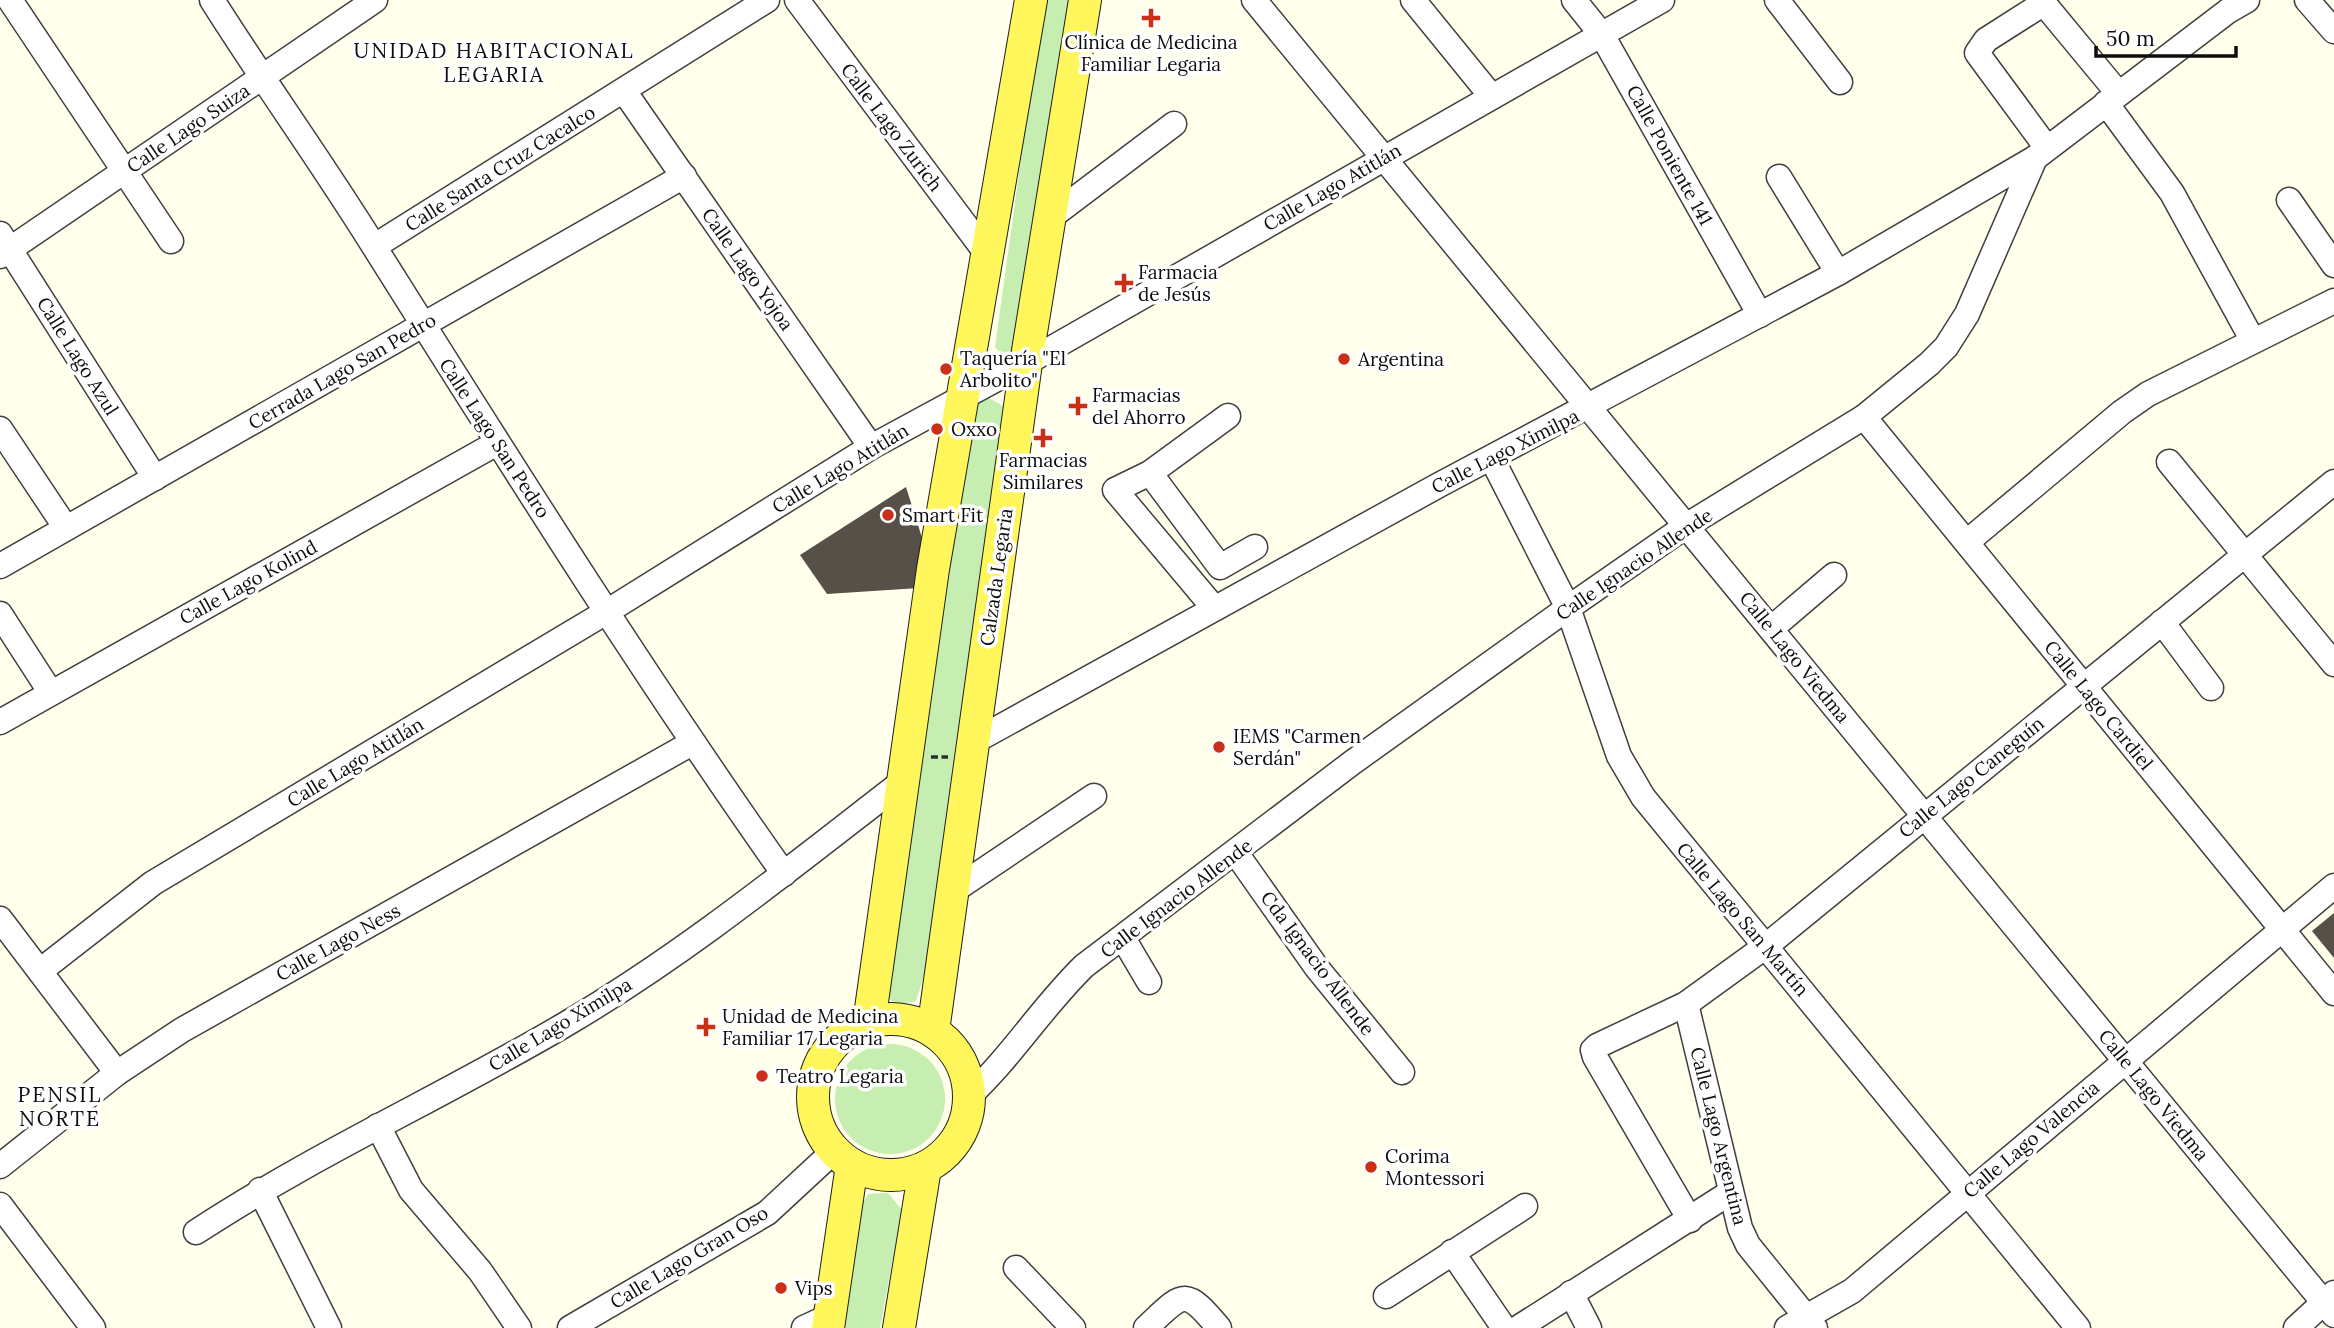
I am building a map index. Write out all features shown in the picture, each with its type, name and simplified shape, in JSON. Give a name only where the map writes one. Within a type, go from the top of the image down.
[{"type":"main road","points":[[869,1023],[903,769],[961,398],[1031,0]]},
{"type":"main road","name":"Calzada Legaria","points":[[933,1031],[950,893],[1026,363],[1085,0]]},
{"type":"main road","points":[[902,1020],[933,1031],[953,1048],[965,1071],[969,1096],[967,1118],[958,1139],[943,1155],[925,1168],[895,1176],[865,1171],[843,1158],[821,1132],[814,1111],[814,1088],[820,1066],[840,1040],[869,1023],[902,1020]]},
{"type":"main road","points":[[821,1324],[843,1158]]},
{"type":"main road","points":[[899,1328],[925,1168]]},
{"type":"street","points":[[10,0],[171,241]]},
{"type":"street","name":"Calle Lago San Pedro","points":[[212,0],[375,246],[421,324],[692,743],[784,874]]},
{"type":"street","name":"Calle Santa Cruz Cacalco","points":[[375,246],[767,0]]},
{"type":"street","name":"Calle Lago Zurich","points":[[797,0],[987,254]]},
{"type":"street","name":"Calle Lago Viedma","points":[[1254,0],[2125,1059],[2331,1304]]},
{"type":"street","points":[[1413,0],[1492,97]]},
{"type":"street","name":"Calle Poniente 141","points":[[1574,0],[1602,35],[1760,315]]},
{"type":"street","name":"Calle Lago Atitlán","points":[[40,971],[153,883],[608,611],[872,447],[1026,363],[1662,0]]},
{"type":"street","points":[[1777,0],[1840,82]]},
{"type":"street","points":[[2307,0],[2334,31]]},
{"type":"street","points":[[2041,153],[1977,54],[1986,40],[2043,2],[2112,98],[2172,193],[2253,341]]},
{"type":"street","name":"Calle Lago Suiza","points":[[3,246],[262,79],[363,3]]},
{"type":"street","name":"Calle Ignacio Allende","points":[[969,1096],[999,1068],[1061,989],[1084,966],[1353,762],[1568,608],[1686,526],[1864,417],[1929,364],[1956,333],[1967,314],[2041,153],[2236,4]]},
{"type":"street","name":"Calle Lago Yojoa","points":[[624,91],[872,447]]},
{"type":"street","points":[[1051,217],[1174,124]]},
{"type":"street","name":"Calle Lago Ximilpa","points":[[972,750],[1214,608],[1838,273],[2041,153]]},
{"type":"street","name":"Cerrada Lago San Pedro","points":[[0,566],[684,176]]},
{"type":"street","points":[[1779,177],[1838,273]]},
{"type":"street","points":[[2289,200],[2334,265]]},
{"type":"street","name":"Calle Lago Azul","points":[[3,246],[155,478]]},
{"type":"street","points":[[1967,542],[2122,412],[2148,394],[2334,301]]},
{"type":"street","points":[[1214,608],[1115,490],[1150,473],[1228,416]]},
{"type":"street","name":"Calle Lago Cardiel","points":[[1864,417],[2334,993]]},
{"type":"street","points":[[0,429],[66,528]]},
{"type":"street","name":"Calle Lago Kolind","points":[[0,722],[497,443]]},
{"type":"street","name":"Calle Lago San Martín","points":[[1492,459],[1568,608],[1619,756],[1643,797],[2078,1328]]},
{"type":"street","points":[[2169,462],[2334,664]]},
{"type":"street","points":[[1150,473],[1220,567],[1255,547]]},
{"type":"street","name":"Calle Lago Caneguín","points":[[1690,1220],[1593,1050],[1686,1004],[1766,946],[2082,685],[2334,482]]},
{"type":"street","points":[[1772,628],[1834,575]]},
{"type":"street","points":[[0,614],[51,693]]},
{"type":"street","points":[[2162,622],[2211,688]]},
{"type":"street","name":"Calle Lago Ness","points":[[0,1167],[117,1073],[182,1030],[692,743]]},
{"type":"street","name":"Calle Lago Ximilpa","points":[[196,1232],[260,1190],[566,1024],[680,950],[784,874],[903,769]]},
{"type":"street","points":[[950,893],[1094,796]]},
{"type":"street","name":"Cda Ignacio Allende","points":[[1236,853],[1317,968],[1402,1072]]},
{"type":"street","name":"Calle Lago Valencia","points":[[1803,1325],[1852,1291],[2334,886]]},
{"type":"street","points":[[0,919],[117,1073]]},
{"type":"street","points":[[1123,938],[1149,982]]},
{"type":"street","name":"Calle Lago Argentina","points":[[1686,1004],[1731,1192],[1748,1245],[1803,1325]]},
{"type":"street","points":[[378,1126],[411,1190],[487,1279],[519,1328]]},
{"type":"street","name":"Calle Lago Gran Oso","points":[[570,1328],[767,1213],[843,1158]]},
{"type":"street","points":[[260,1190],[328,1328]]},
{"type":"street","points":[[1518,1328],[1731,1192]]},
{"type":"street","points":[[0,1205],[93,1328]]},
{"type":"street","points":[[1386,1296],[1525,1206]]},
{"type":"street","points":[[1452,1252],[1504,1328]]},
{"type":"street","points":[[1016,1268],[1073,1328]]},
{"type":"street","points":[[1571,1293],[1589,1328]]},
{"type":"street","points":[[1146,1328],[1177,1299],[1186,1298],[1197,1302],[1219,1328]]},
{"type":"street","points":[[2296,1328],[2331,1304]]},
{"type":"path","points":[[903,769],[972,750]]},
{"type":"green space","points":[[1043,0],[1077,0],[1012,358],[1005,359],[995,347]]},
{"type":"green space","points":[[987,397],[1005,407],[926,969],[916,1001],[895,1005],[887,995],[887,986],[972,407]]},
{"type":"green space","points":[[890,1044],[911,1048],[929,1060],[941,1078],[945,1099],[941,1120],[929,1138],[911,1150],[890,1154],[869,1150],[851,1138],[839,1120],[835,1099],[839,1078],[851,1060],[869,1048]]},
{"type":"green space","points":[[888,1193],[902,1210],[880,1328],[841,1328],[856,1216],[868,1194]]},
{"type":"building","name":"Smart Fit","points":[[906,487],[924,544],[919,588],[827,594],[800,555]]},
{"type":"building","points":[[2334,913],[2334,958],[2312,931]]},
{"type":"place","name":"Clínica de Medicina Familiar Legaria","points":[[1151,18]]},
{"type":"place","name":"Farmacia de Jesús","points":[[1124,283]]},
{"type":"place","name":"Argentina","points":[[1344,359]]},
{"type":"place","name":"Taquería \"El Arbolito\"","points":[[946,369]]},
{"type":"place","name":"Farmacias del Ahorro","points":[[1078,406]]},
{"type":"place","name":"Oxxo","points":[[937,429]]},
{"type":"place","name":"Farmacias Similares","points":[[1043,438]]},
{"type":"place","name":"Smart Fit","points":[[888,515]]},
{"type":"place","name":"IEMS \"Carmen Serdán\"","points":[[1219,747]]},
{"type":"place","name":"Unidad de Medicina Familiar 17 Legaria","points":[[706,1027]]},
{"type":"place","name":"Teatro Legaria","points":[[762,1076]]},
{"type":"place","name":"Corima Montessori","points":[[1371,1167]]},
{"type":"place","name":"Vips","points":[[781,1288]]},
{"type":"district","name":"UNIDAD HABITACIONAL LEGARIA","points":[[494,63]]},
{"type":"district","name":"PENSIL NORTE","points":[[60,1107]]}]
